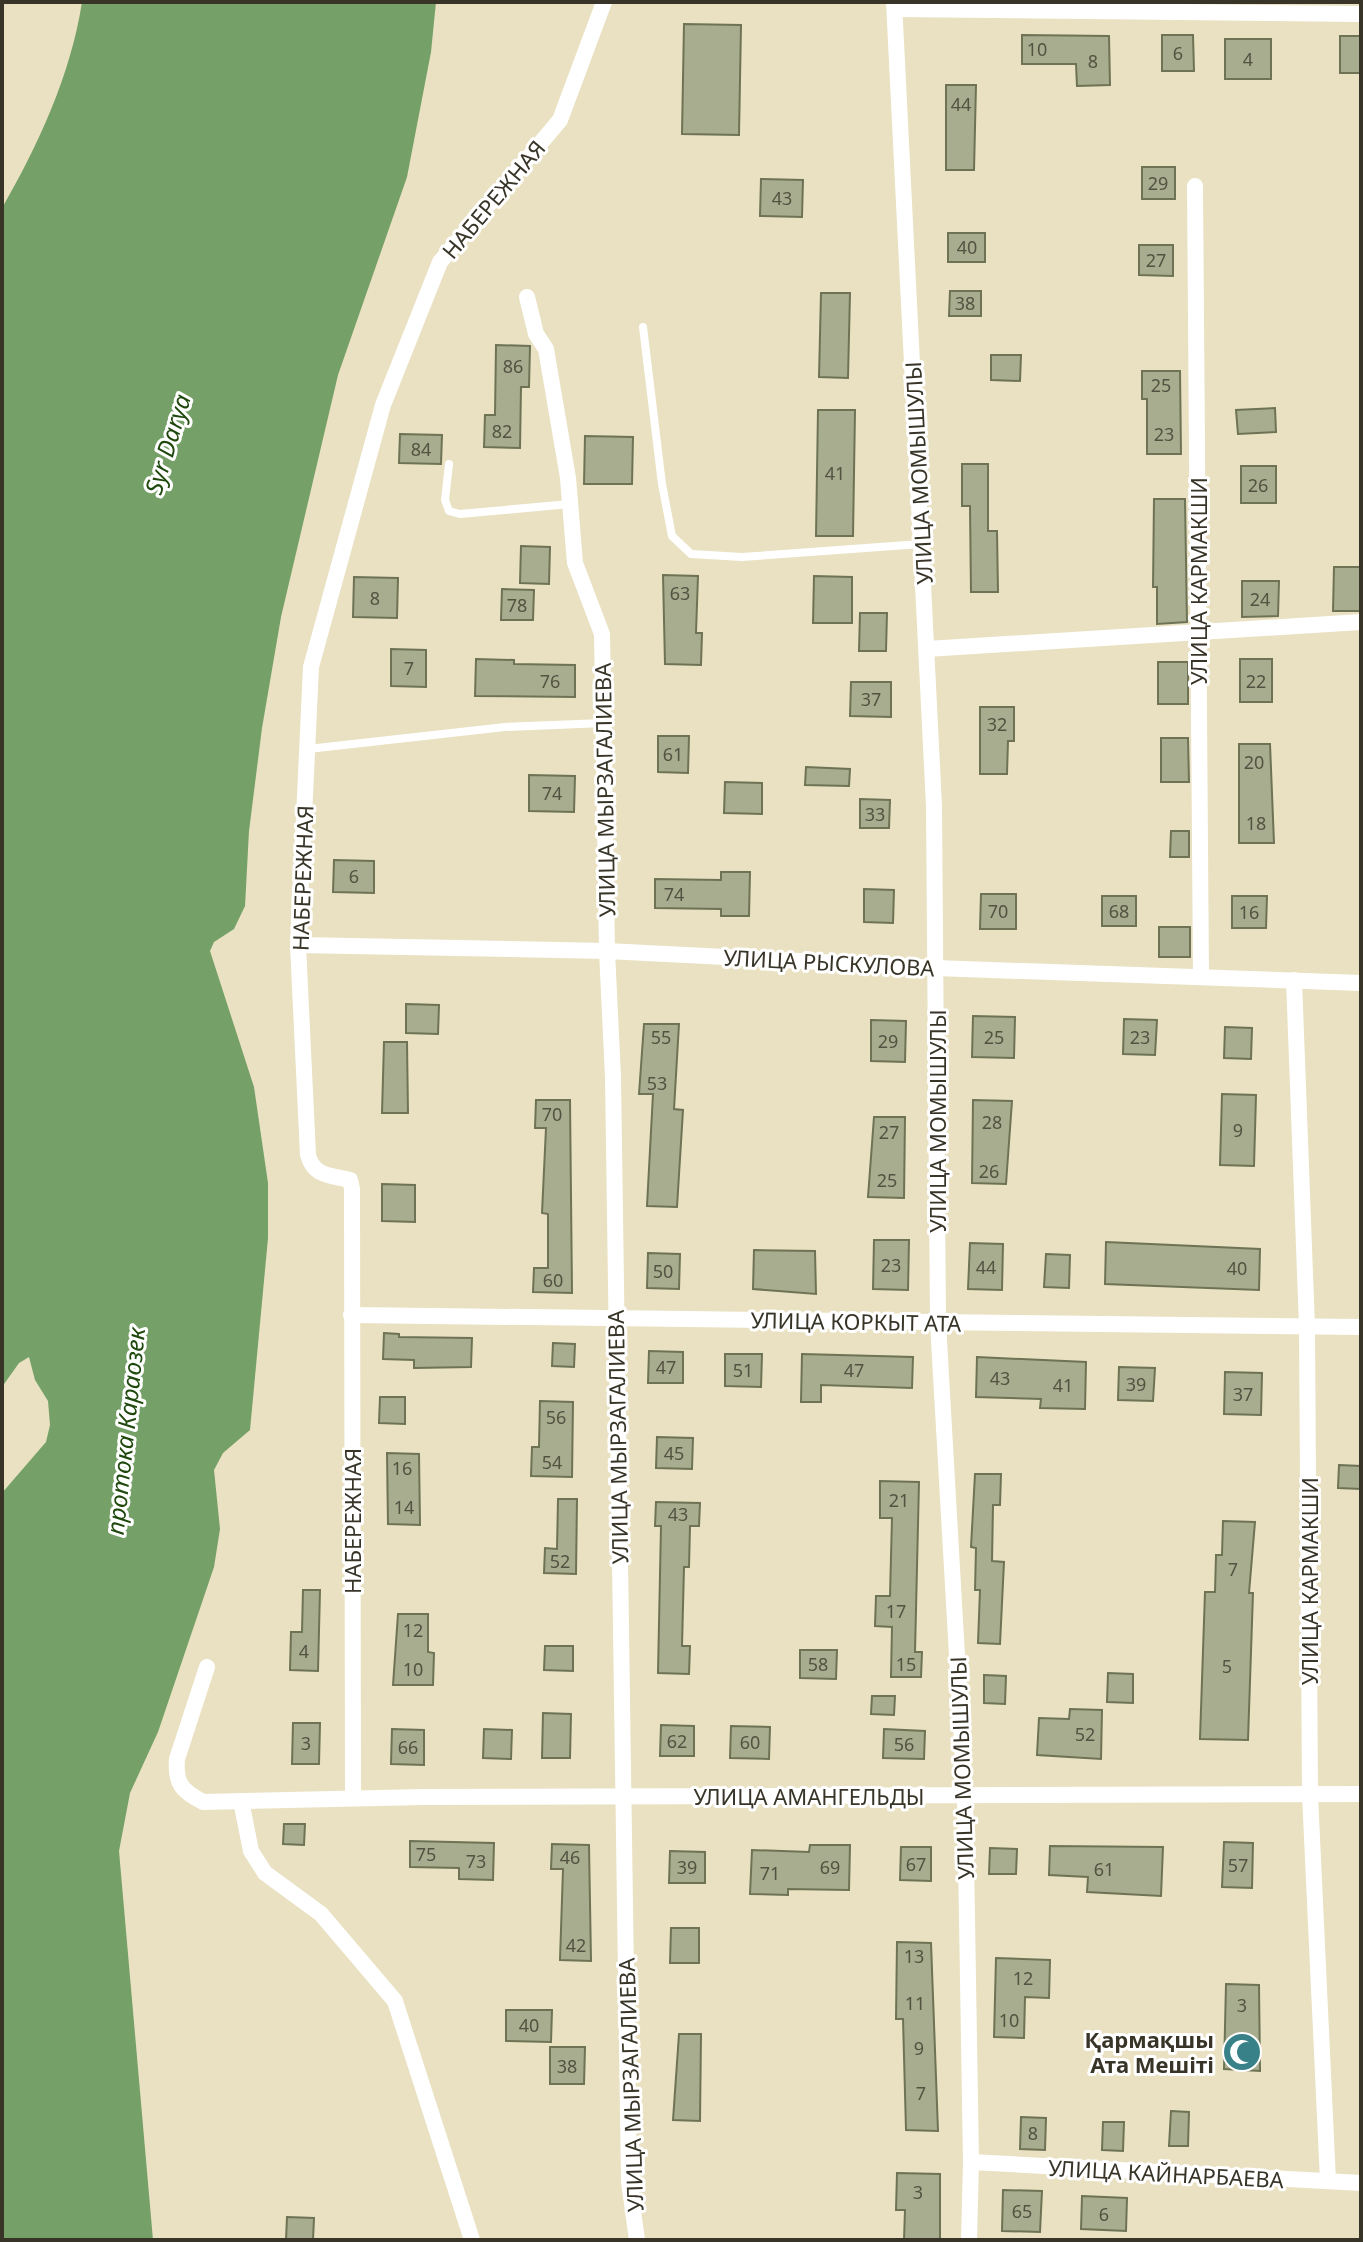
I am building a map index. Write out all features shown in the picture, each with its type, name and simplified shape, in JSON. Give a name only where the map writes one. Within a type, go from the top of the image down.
[{"type":"street","name":"НАБЕРЕЖНАЯ","points":[[353,1798],[352,1189],[350,1180],[320,1174],[311,1167],[308,1155],[298,945],[311,667],[383,405],[440,262],[560,120],[604,2]]},
{"type":"street","points":[[894,5],[1361,14]]},
{"type":"street","name":"УЛИЦА МОМЫШУЛЫ","points":[[894,5],[934,806],[938,1323],[965,1796],[971,2162],[969,2240]]},
{"type":"street","name":"УЛИЦА КАРМАКШИ","points":[[1195,186],[1201,976]]},
{"type":"street","points":[[527,297],[536,334],[546,349],[570,504]]},
{"type":"street","name":"УЛИЦА МЫРЗАГАЛИЕВА","points":[[570,504],[575,563],[602,634],[607,951],[613,1077],[614,1318],[625,1797],[629,2182],[637,2240]]},
{"type":"street","points":[[927,649],[1361,622]]},
{"type":"street","name":"УЛИЦА РЫСКУЛОВА","points":[[298,945],[607,951],[936,968],[1361,983]]},
{"type":"street","name":"УЛИЦА КАРМАКШИ","points":[[1294,980],[1307,1327],[1310,1795],[1328,2181]]},
{"type":"street","name":"УЛИЦА КОРКЫТ АТА","points":[[351,1315],[1361,1327]]},
{"type":"street","name":"УЛИЦА АМАНГЕЛЬДЫ","points":[[207,1667],[177,1759],[175,1775],[182,1791],[203,1802],[353,1798],[1361,1794]]},
{"type":"street","points":[[241,1801],[251,1851],[265,1873],[321,1914],[395,2001],[472,2240]]},
{"type":"street","name":"УЛИЦА КАЙНАРБАЕВА","points":[[971,2162],[1361,2183]]},
{"type":"lane","points":[[643,327],[662,484],[672,536],[691,554],[742,557],[921,544]]},
{"type":"lane","points":[[449,464],[445,500],[449,511],[460,514],[570,504]]},
{"type":"lane","points":[[307,749],[505,727],[603,723]]},
{"type":"water","points":[[82,2],[436,2],[431,52],[407,177],[338,375],[281,617],[249,831],[245,906],[234,929],[214,942],[210,951],[254,1087],[268,1183],[268,1238],[250,1430],[223,1453],[214,1470],[220,1529],[214,1567],[158,1732],[130,1793],[119,1851],[153,2240],[2,2240],[2,1493],[46,1442],[50,1425],[48,1401],[35,1380],[29,1357],[19,1363],[2,1387],[2,208],[51,109],[70,56]]},
{"type":"building","points":[[684,24],[741,25],[739,135],[682,134]]},
{"type":"building","points":[[1022,35],[1109,36],[1110,85],[1077,86],[1076,64],[1022,64]]},
{"type":"building","points":[[1162,35],[1193,35],[1194,71],[1162,71]]},
{"type":"building","points":[[1340,36],[1361,36],[1361,73],[1340,73]]},
{"type":"building","points":[[1225,39],[1271,39],[1271,79],[1225,79]]},
{"type":"building","points":[[946,85],[976,85],[974,170],[946,170]]},
{"type":"building","points":[[1142,167],[1175,167],[1175,199],[1142,199]]},
{"type":"building","points":[[761,179],[803,180],[802,217],[760,216]]},
{"type":"building","points":[[948,233],[985,233],[985,262],[948,262]]},
{"type":"building","points":[[1139,245],[1173,245],[1173,276],[1139,275]]},
{"type":"building","points":[[950,291],[981,291],[981,316],[949,316]]},
{"type":"building","points":[[821,293],[850,293],[848,378],[819,377]]},
{"type":"building","points":[[496,345],[530,346],[529,387],[521,387],[520,448],[484,447],[485,415],[495,415]]},
{"type":"building","points":[[991,355],[1021,355],[1020,381],[991,380]]},
{"type":"building","points":[[1142,371],[1180,371],[1181,454],[1147,454],[1147,399],[1142,399]]},
{"type":"building","points":[[1275,408],[1276,432],[1238,434],[1236,410]]},
{"type":"building","points":[[818,410],[855,410],[853,536],[816,536]]},
{"type":"building","points":[[400,434],[442,435],[441,464],[399,463]]},
{"type":"building","points":[[585,436],[633,437],[632,484],[584,484]]},
{"type":"building","points":[[962,464],[988,464],[988,531],[997,531],[998,592],[971,592],[970,506],[962,506]]},
{"type":"building","points":[[1241,466],[1276,466],[1276,503],[1241,503]]},
{"type":"building","points":[[1154,499],[1185,499],[1187,622],[1157,624],[1157,587],[1153,587]]},
{"type":"building","points":[[521,546],[550,547],[549,584],[520,583]]},
{"type":"building","points":[[1334,567],[1361,567],[1361,611],[1333,611]]},
{"type":"building","points":[[663,575],[698,576],[696,633],[702,633],[701,665],[665,664]]},
{"type":"building","points":[[814,576],[852,577],[852,623],[813,623]]},
{"type":"building","points":[[354,577],[398,578],[397,618],[353,617]]},
{"type":"building","points":[[1242,581],[1279,581],[1278,616],[1242,617]]},
{"type":"building","points":[[502,589],[534,590],[533,620],[501,620]]},
{"type":"building","points":[[860,613],[887,613],[886,651],[859,651]]},
{"type":"building","points":[[391,649],[426,650],[426,687],[391,686]]},
{"type":"building","points":[[476,659],[514,660],[514,664],[575,665],[575,697],[475,696]]},
{"type":"building","points":[[1240,659],[1272,659],[1272,702],[1240,702]]},
{"type":"building","points":[[1158,662],[1188,662],[1188,704],[1158,704]]},
{"type":"building","points":[[851,682],[891,682],[891,717],[850,716]]},
{"type":"building","points":[[980,707],[1014,707],[1014,741],[1008,741],[1007,774],[980,774]]},
{"type":"building","points":[[658,736],[689,736],[688,773],[658,772]]},
{"type":"building","points":[[1161,738],[1188,738],[1189,782],[1161,782]]},
{"type":"building","points":[[1239,744],[1270,744],[1274,843],[1239,843]]},
{"type":"building","points":[[806,767],[850,769],[849,786],[805,785]]},
{"type":"building","points":[[529,775],[575,776],[574,812],[529,811]]},
{"type":"building","points":[[725,782],[762,783],[762,814],[724,813]]},
{"type":"building","points":[[860,799],[890,800],[889,828],[860,828]]},
{"type":"building","points":[[1171,831],[1189,831],[1189,857],[1170,857]]},
{"type":"building","points":[[334,860],[374,861],[374,893],[333,892]]},
{"type":"building","points":[[721,872],[750,872],[749,916],[721,916],[721,909],[655,908],[655,879],[721,880]]},
{"type":"building","points":[[864,889],[894,890],[893,923],[864,922]]},
{"type":"building","points":[[981,894],[1016,894],[1016,929],[980,929]]},
{"type":"building","points":[[1102,896],[1136,896],[1136,926],[1102,926]]},
{"type":"building","points":[[1232,896],[1267,896],[1266,928],[1232,928]]},
{"type":"building","points":[[1159,927],[1190,927],[1190,957],[1159,957]]},
{"type":"building","points":[[406,1004],[439,1005],[438,1034],[406,1033]]},
{"type":"building","points":[[973,1016],[1015,1017],[1014,1058],[972,1057]]},
{"type":"building","points":[[1124,1019],[1157,1020],[1155,1055],[1123,1054]]},
{"type":"building","points":[[871,1020],[906,1021],[905,1062],[871,1061]]},
{"type":"building","points":[[644,1024],[679,1024],[674,1109],[683,1110],[677,1207],[647,1206],[653,1094],[639,1094]]},
{"type":"building","points":[[1225,1027],[1252,1028],[1251,1059],[1224,1058]]},
{"type":"building","points":[[384,1042],[407,1042],[408,1113],[382,1113]]},
{"type":"building","points":[[1222,1094],[1256,1095],[1254,1166],[1220,1165]]},
{"type":"building","points":[[536,1100],[570,1100],[572,1293],[533,1292],[534,1268],[548,1268],[548,1214],[542,1213],[546,1128],[535,1128]]},
{"type":"building","points":[[973,1100],[1012,1101],[1006,1184],[972,1183]]},
{"type":"building","points":[[874,1117],[905,1117],[904,1198],[868,1197]]},
{"type":"building","points":[[382,1184],[415,1185],[415,1222],[382,1221]]},
{"type":"building","points":[[874,1240],[909,1240],[908,1290],[873,1289]]},
{"type":"building","points":[[1106,1242],[1260,1249],[1259,1290],[1105,1284]]},
{"type":"building","points":[[970,1243],[1003,1244],[1002,1290],[968,1289]]},
{"type":"building","points":[[754,1250],[815,1251],[816,1294],[753,1289]]},
{"type":"building","points":[[648,1253],[680,1254],[679,1289],[647,1288]]},
{"type":"building","points":[[1046,1254],[1070,1255],[1069,1288],[1044,1287]]},
{"type":"building","points":[[384,1333],[399,1334],[399,1337],[472,1338],[471,1367],[414,1368],[414,1360],[383,1359]]},
{"type":"building","points":[[553,1343],[575,1344],[574,1367],[552,1366]]},
{"type":"building","points":[[649,1351],[683,1352],[683,1383],[648,1383]]},
{"type":"building","points":[[725,1354],[762,1354],[761,1387],[725,1386]]},
{"type":"building","points":[[802,1354],[913,1357],[912,1388],[821,1385],[821,1402],[801,1402]]},
{"type":"building","points":[[977,1357],[1086,1362],[1085,1409],[1040,1408],[1041,1399],[976,1397]]},
{"type":"building","points":[[1119,1367],[1155,1368],[1153,1401],[1118,1400]]},
{"type":"building","points":[[1225,1372],[1262,1373],[1261,1415],[1224,1414]]},
{"type":"building","points":[[380,1397],[405,1397],[405,1424],[379,1423]]},
{"type":"building","points":[[540,1401],[573,1402],[572,1477],[531,1476],[532,1447],[539,1447]]},
{"type":"building","points":[[657,1437],[693,1438],[692,1469],[656,1468]]},
{"type":"building","points":[[387,1453],[419,1454],[420,1525],[388,1524]]},
{"type":"building","points":[[1339,1465],[1361,1466],[1361,1489],[1338,1488]]},
{"type":"building","points":[[975,1474],[1001,1474],[1000,1505],[993,1505],[992,1561],[1004,1562],[1000,1644],[978,1643],[980,1590],[975,1590],[976,1548],[971,1547]]},
{"type":"building","points":[[880,1481],[919,1482],[915,1652],[922,1652],[921,1677],[891,1677],[892,1627],[875,1626],[876,1596],[890,1596],[892,1518],[880,1518]]},
{"type":"building","points":[[558,1499],[577,1499],[576,1574],[544,1573],[545,1548],[557,1549]]},
{"type":"building","points":[[656,1502],[700,1503],[699,1526],[690,1526],[689,1567],[684,1567],[682,1646],[690,1646],[689,1674],[658,1673],[661,1526],[655,1526]]},
{"type":"building","points":[[1223,1521],[1255,1522],[1249,1593],[1253,1593],[1248,1740],[1200,1739],[1205,1592],[1215,1592],[1216,1555],[1222,1555]]},
{"type":"building","points":[[303,1590],[320,1590],[318,1671],[290,1670],[291,1632],[302,1632]]},
{"type":"building","points":[[398,1614],[428,1614],[428,1652],[434,1653],[433,1685],[393,1685]]},
{"type":"building","points":[[545,1646],[573,1646],[573,1671],[544,1670]]},
{"type":"building","points":[[800,1650],[837,1650],[836,1679],[800,1678]]},
{"type":"building","points":[[1108,1673],[1133,1674],[1133,1703],[1107,1702]]},
{"type":"building","points":[[984,1675],[1006,1676],[1005,1704],[984,1703]]},
{"type":"building","points":[[872,1696],[895,1696],[894,1715],[871,1714]]},
{"type":"building","points":[[1070,1709],[1102,1710],[1101,1759],[1037,1755],[1039,1718],[1069,1719]]},
{"type":"building","points":[[543,1713],[571,1714],[570,1758],[542,1758]]},
{"type":"building","points":[[293,1723],[320,1723],[319,1764],[292,1764]]},
{"type":"building","points":[[661,1725],[694,1726],[694,1756],[660,1756]]},
{"type":"building","points":[[731,1726],[770,1727],[769,1759],[730,1758]]},
{"type":"building","points":[[392,1729],[424,1730],[424,1765],[391,1764]]},
{"type":"building","points":[[484,1729],[512,1730],[511,1759],[483,1758]]},
{"type":"building","points":[[884,1729],[925,1731],[924,1759],[883,1758]]},
{"type":"building","points":[[284,1824],[305,1824],[304,1845],[283,1844]]},
{"type":"building","points":[[410,1841],[494,1843],[493,1880],[459,1879],[459,1868],[410,1867]]},
{"type":"building","points":[[1224,1842],[1253,1843],[1252,1888],[1222,1887]]},
{"type":"building","points":[[552,1844],[589,1845],[591,1961],[560,1960],[563,1869],[551,1869]]},
{"type":"building","points":[[810,1845],[850,1845],[849,1890],[788,1889],[788,1895],[750,1894],[752,1850],[809,1852]]},
{"type":"building","points":[[1050,1846],[1163,1847],[1161,1896],[1087,1892],[1088,1877],[1049,1875]]},
{"type":"building","points":[[901,1847],[931,1847],[931,1881],[900,1880]]},
{"type":"building","points":[[990,1848],[1017,1849],[1016,1874],[989,1874]]},
{"type":"building","points":[[670,1851],[705,1852],[705,1883],[669,1883]]},
{"type":"building","points":[[671,1928],[699,1928],[699,1963],[670,1963]]},
{"type":"building","points":[[897,1942],[931,1943],[938,2131],[906,2130],[903,2019],[896,2019]]},
{"type":"building","points":[[996,1958],[1050,1960],[1049,1998],[1025,1997],[1024,2038],[994,2037]]},
{"type":"building","points":[[1226,1984],[1259,1985],[1260,2071],[1224,2069]]},
{"type":"building","points":[[506,2010],[552,2010],[551,2042],[506,2041]]},
{"type":"building","points":[[679,2034],[701,2034],[700,2121],[673,2120]]},
{"type":"building","points":[[550,2047],[585,2047],[584,2084],[550,2084]]},
{"type":"building","points":[[1171,2111],[1189,2112],[1188,2146],[1169,2146]]},
{"type":"building","points":[[1021,2117],[1046,2118],[1045,2150],[1020,2149]]},
{"type":"building","points":[[1103,2122],[1124,2122],[1123,2151],[1102,2150]]},
{"type":"building","points":[[897,2173],[940,2174],[940,2240],[904,2240],[905,2210],[896,2210]]},
{"type":"building","points":[[1003,2190],[1042,2191],[1040,2232],[1002,2231]]},
{"type":"building","points":[[1082,2196],[1127,2198],[1126,2231],[1081,2229]]},
{"type":"building","points":[[287,2217],[314,2218],[313,2240],[286,2240]]},
{"type":"place","name":"Қармақшы Ата Мешіті","points":[[1242,2052]]},
{"type":"water label","name":"Syr Darya","points":[[167,444]]},
{"type":"water label","name":"протока Караозек","points":[[125,1431]]}]
